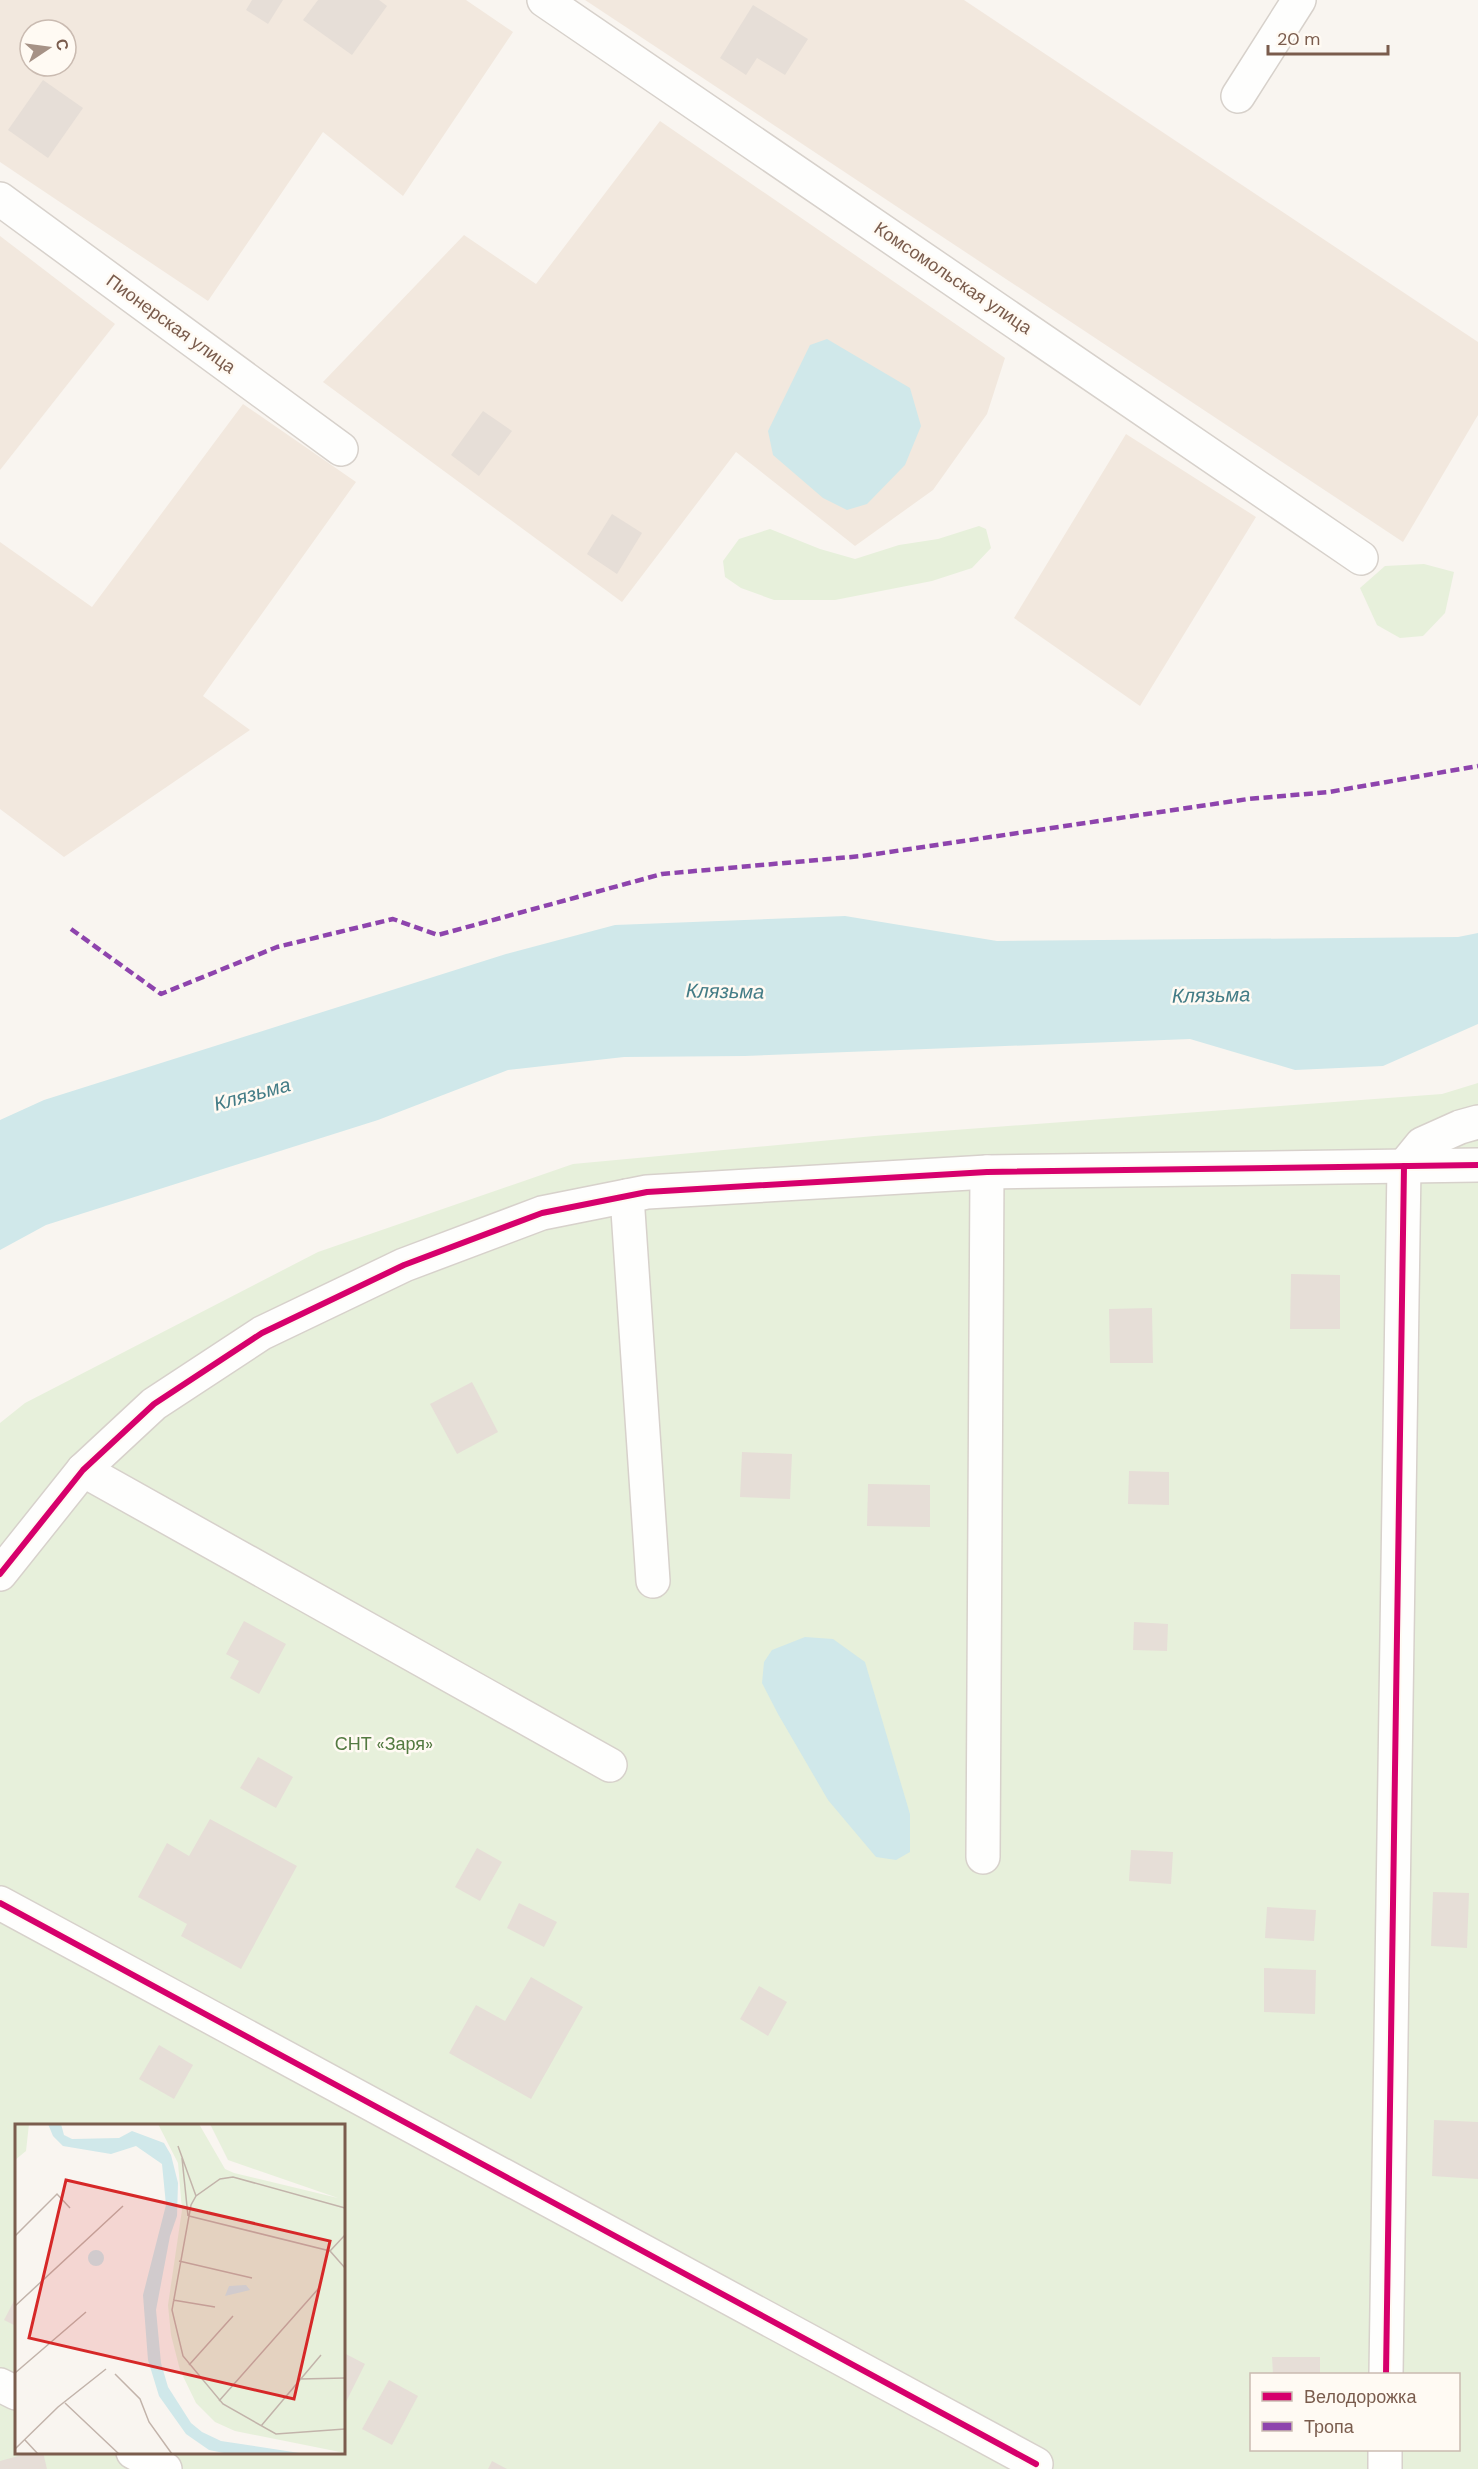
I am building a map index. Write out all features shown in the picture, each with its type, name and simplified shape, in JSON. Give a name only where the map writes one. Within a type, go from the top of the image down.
[{"type":"street","name":"Комсомольская улица","points":[[544,0],[1361,558]]},
{"type":"street","points":[[1238,96],[1299,0]]},
{"type":"street","name":"Пионерская улица","points":[[0,199],[342,449]]},
{"type":"street","points":[[1386,2373],[1404,1166],[1422,1144],[1460,1127],[1478,1122]]},
{"type":"street","points":[[0,1574],[83,1470],[154,1404],[262,1333],[404,1266],[542,1213],[647,1192],[987,1172],[1478,1166]]},
{"type":"street","points":[[983,1857],[987,1172]]},
{"type":"street","points":[[627,1196],[653,1581]]},
{"type":"street","points":[[83,1470],[610,1765]]},
{"type":"street","points":[[0,1903],[1036,2464]]},
{"type":"street","points":[[0,2385],[15,2392]]},
{"type":"street","points":[[1385,2451],[1385,2469]]},
{"type":"street","points":[[137,2454],[165,2469]]},
{"type":"shaded area","points":[[0,0],[466,0],[513,32],[403,196],[323,132],[208,301],[0,162]]},
{"type":"shaded area","points":[[585,0],[964,0],[1478,342],[1478,415],[1403,542]]},
{"type":"shaded area","points":[[660,121],[1005,358],[987,414],[933,490],[855,546],[736,452],[622,602],[323,382],[464,235],[536,284]]},
{"type":"shaded area","points":[[0,236],[115,324],[0,470]]},
{"type":"shaded area","points":[[243,404],[356,482],[203,696],[250,730],[64,857],[0,809],[0,542],[92,607]]},
{"type":"shaded area","points":[[1126,434],[1256,517],[1140,706],[1014,618]]},
{"type":"green space","points":[[979,526],[986,529],[991,548],[972,568],[932,581],[835,600],[774,600],[741,588],[725,577],[723,561],[739,539],[770,529],[820,549],[855,559],[899,545],[938,539]]},
{"type":"green space","points":[[1424,564],[1454,572],[1445,613],[1423,636],[1400,638],[1377,625],[1360,588],[1385,566]]},
{"type":"green space","name":"СНТ «Заря»","points":[[1478,1083],[1478,2469],[0,2469],[0,1423],[25,1403],[318,1252],[573,1164],[874,1136],[1442,1094]]},
{"type":"water","points":[[827,339],[910,388],[921,426],[905,465],[867,504],[847,510],[823,498],[773,455],[768,431],[810,345]]},
{"type":"water","name":"Клязьма","points":[[845,916],[997,941],[1458,937],[1478,933],[1478,1024],[1383,1066],[1295,1070],[1190,1039],[745,1056],[624,1057],[508,1070],[378,1120],[46,1225],[0,1250],[0,1120],[44,1100],[506,954],[615,925]]},
{"type":"water","points":[[805,1637],[833,1639],[865,1662],[910,1814],[910,1852],[896,1860],[876,1857],[828,1800],[762,1683],[764,1662],[772,1650]]},
{"type":"building","points":[[252,0],[283,0],[268,24],[246,10]]},
{"type":"building","points":[[318,0],[379,0],[387,6],[352,55],[303,20]]},
{"type":"building","points":[[753,5],[808,39],[785,75],[757,58],[746,75],[720,58]]},
{"type":"building","points":[[43,80],[83,108],[48,158],[8,130]]},
{"type":"building","points":[[483,411],[512,431],[479,476],[451,455]]},
{"type":"building","points":[[612,514],[642,533],[617,574],[587,554]]},
{"type":"building","points":[[1291,1274],[1340,1275],[1340,1329],[1290,1329]]},
{"type":"building","points":[[1152,1308],[1153,1363],[1110,1363],[1109,1309]]},
{"type":"building","points":[[472,1382],[498,1432],[457,1454],[430,1404]]},
{"type":"building","points":[[742,1452],[792,1454],[790,1499],[740,1497]]},
{"type":"building","points":[[1129,1471],[1169,1472],[1169,1505],[1128,1504]]},
{"type":"building","points":[[868,1484],[930,1485],[930,1527],[867,1526]]},
{"type":"building","points":[[244,1621],[286,1644],[259,1694],[230,1678],[239,1661],[226,1654]]},
{"type":"building","points":[[1134,1622],[1168,1624],[1167,1651],[1133,1650]]},
{"type":"building","points":[[258,1757],[293,1777],[276,1808],[240,1788]]},
{"type":"building","points":[[210,1819],[297,1866],[241,1969],[181,1936],[187,1924],[138,1897],[167,1843],[189,1856]]},
{"type":"building","points":[[477,1848],[502,1862],[480,1901],[455,1887]]},
{"type":"building","points":[[1131,1850],[1173,1852],[1171,1884],[1129,1881]]},
{"type":"building","points":[[1433,1892],[1469,1893],[1467,1948],[1431,1946]]},
{"type":"building","points":[[519,1903],[557,1922],[544,1947],[507,1928]]},
{"type":"building","points":[[1267,1907],[1316,1910],[1314,1941],[1265,1938]]},
{"type":"building","points":[[1264,1968],[1316,1970],[1315,2014],[1264,2012]]},
{"type":"building","points":[[531,1977],[583,2007],[531,2099],[449,2053],[476,2005],[505,2021]]},
{"type":"building","points":[[759,1986],[787,2002],[768,2036],[740,2019]]},
{"type":"building","points":[[159,2045],[193,2065],[174,2099],[139,2079]]},
{"type":"building","points":[[1434,2120],[1478,2122],[1478,2179],[1432,2176]]},
{"type":"building","points":[[15,2299],[15,2326],[4,2320]]},
{"type":"building","points":[[345,2354],[365,2364],[345,2402]]},
{"type":"building","points":[[1272,2357],[1320,2357],[1320,2373],[1273,2373]]},
{"type":"building","points":[[389,2380],[418,2396],[392,2445],[362,2429]]},
{"type":"building","points":[[26,2454],[43,2454],[47,2469],[0,2469],[0,2461]]},
{"type":"building","points":[[492,2461],[507,2469],[488,2469]]},
{"type":"marked path","points":[[71,929],[161,994],[277,947],[393,919],[438,935],[662,874],[862,856],[1248,799],[1329,792],[1478,766]]},
{"type":"cycle path","points":[[0,1574],[83,1470],[154,1404],[262,1333],[404,1265],[542,1213],[647,1192],[987,1172],[1478,1165]]},
{"type":"cycle path","points":[[1386,2373],[1404,1166]]},
{"type":"cycle path","points":[[0,1903],[1036,2464]]}]
